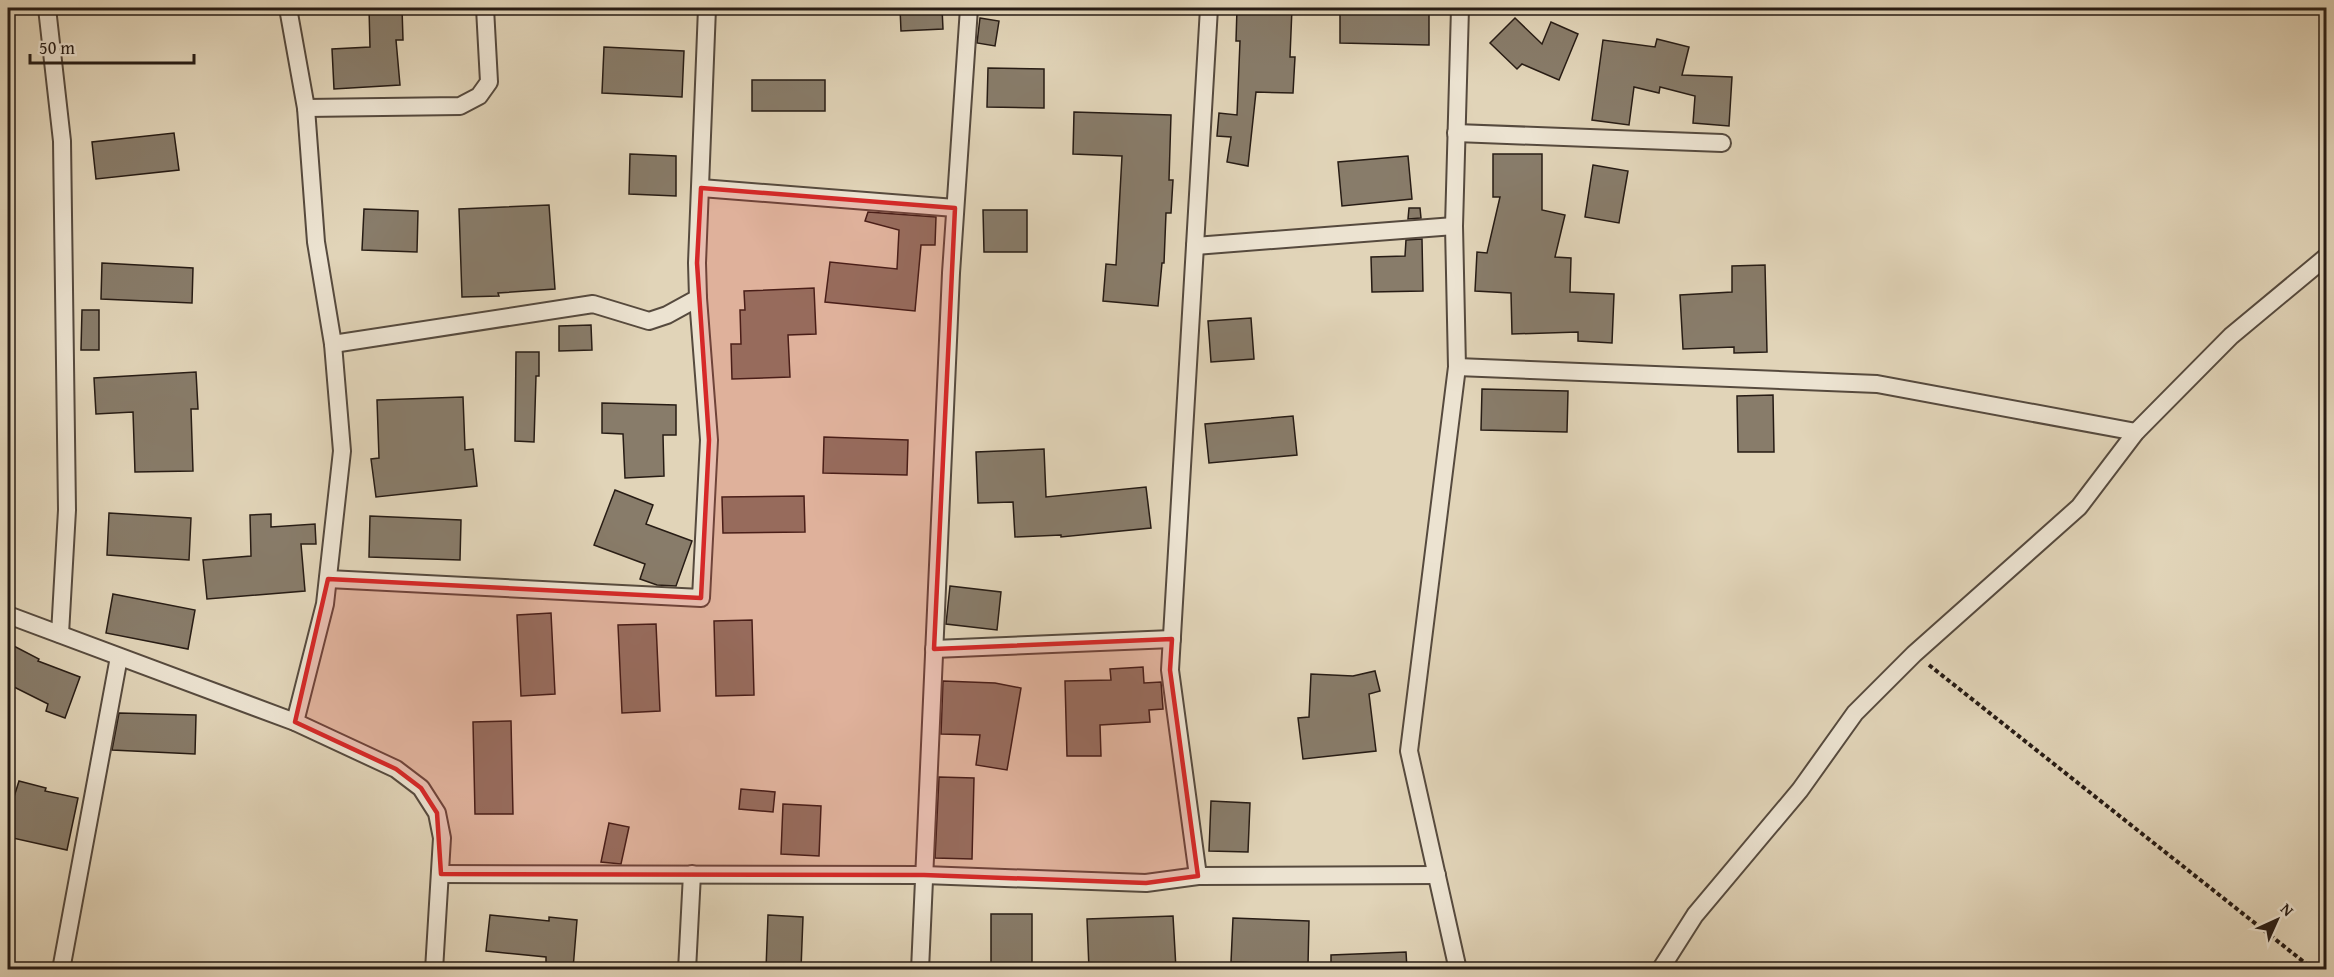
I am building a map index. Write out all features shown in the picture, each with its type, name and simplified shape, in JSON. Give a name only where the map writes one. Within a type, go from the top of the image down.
[{"type":"street","points":[[47,8],[62,141],[66,510],[60,634]]},
{"type":"street","points":[[288,8],[306,108],[316,242],[333,345],[342,451],[325,604],[295,722]]},
{"type":"street","points":[[306,108],[460,106],[479,96],[489,82],[485,8]]},
{"type":"street","points":[[328,579],[701,598],[708,440],[696,262],[707,8]]},
{"type":"street","points":[[920,969],[955,208],[969,8]]},
{"type":"street","points":[[1198,876],[1170,670],[1209,8]]},
{"type":"street","points":[[1458,969],[1409,751],[1456,367],[1454,226],[1460,8]]},
{"type":"street","points":[[1456,133],[1722,143]]},
{"type":"street","points":[[700,188],[955,208]]},
{"type":"street","points":[[1195,246],[1454,226]]},
{"type":"street","points":[[1660,969],[1695,915],[1800,790],[1855,713],[1914,654],[2079,507],[2136,432],[2231,336],[2326,257]]},
{"type":"street","points":[[333,345],[592,304],[649,321],[668,315],[698,298]]},
{"type":"street","points":[[1456,367],[1877,384],[2136,432]]},
{"type":"street","points":[[8,615],[295,722],[396,769],[421,788],[437,813],[442,838],[434,969]]},
{"type":"street","points":[[934,649],[1173,639]]},
{"type":"street","points":[[61,969],[119,657]]},
{"type":"street","points":[[441,874],[924,875],[1146,883],[1198,876],[1437,875]]},
{"type":"street","points":[[687,969],[692,874]]},
{"type":"path","points":[[1914,654],[2314,969]]},
{"type":"highlighted area","points":[[701,188],[955,208],[934,649],[1172,639],[1170,670],[1198,876],[1146,883],[924,875],[441,874],[437,813],[421,788],[396,769],[295,722],[328,579],[701,598],[709,440],[697,263]]},
{"type":"building","points":[[369,8],[402,8],[403,40],[396,40],[400,85],[334,89],[332,49],[370,47]]},
{"type":"building","points":[[900,8],[942,8],[943,29],[901,31]]},
{"type":"building","points":[[1237,8],[1292,8],[1290,57],[1295,57],[1293,93],[1256,92],[1248,166],[1227,162],[1231,137],[1217,136],[1219,113],[1237,115],[1240,41],[1236,41]]},
{"type":"building","points":[[1340,8],[1429,8],[1429,45],[1340,43]]},
{"type":"building","points":[[980,18],[999,21],[995,46],[977,43]]},
{"type":"building","points":[[1515,18],[1542,44],[1551,22],[1578,34],[1559,80],[1522,64],[1517,69],[1490,43]]},
{"type":"building","points":[[1657,39],[1689,47],[1682,75],[1732,77],[1729,126],[1693,123],[1695,96],[1660,87],[1659,93],[1634,87],[1629,125],[1592,120],[1603,40],[1655,47]]},
{"type":"building","points":[[604,47],[684,51],[682,97],[602,93]]},
{"type":"building","points":[[988,68],[1044,69],[1044,108],[987,107]]},
{"type":"building","points":[[752,80],[825,80],[825,111],[752,111]]},
{"type":"building","points":[[1074,112],[1171,115],[1169,180],[1173,180],[1171,213],[1166,213],[1164,263],[1162,263],[1158,306],[1103,301],[1106,264],[1116,265],[1122,156],[1073,154]]},
{"type":"building","points":[[174,133],[179,170],[96,179],[92,142]]},
{"type":"building","points":[[630,154],[676,156],[676,196],[629,194]]},
{"type":"building","points":[[1493,154],[1542,154],[1542,210],[1565,215],[1555,257],[1571,258],[1570,292],[1614,294],[1612,343],[1578,341],[1578,332],[1512,334],[1511,293],[1475,291],[1477,252],[1487,253],[1500,197],[1493,197]]},
{"type":"building","points":[[1408,156],[1412,199],[1342,206],[1338,162]]},
{"type":"building","points":[[1593,165],[1628,171],[1619,223],[1585,217]]},
{"type":"building","points":[[549,205],[555,289],[498,293],[499,296],[462,297],[459,209]]},
{"type":"building","points":[[1409,208],[1420,208],[1421,218],[1408,219]]},
{"type":"building","points":[[364,209],[418,211],[417,252],[362,250]]},
{"type":"building","points":[[983,210],[1027,210],[1027,252],[984,252]]},
{"type":"building","points":[[868,212],[936,217],[935,245],[921,245],[915,311],[825,302],[830,262],[897,269],[899,230],[865,221]]},
{"type":"building","points":[[1422,239],[1423,291],[1372,292],[1371,257],[1405,256],[1406,240]]},
{"type":"building","points":[[102,263],[193,268],[192,303],[101,299]]},
{"type":"building","points":[[1765,265],[1767,352],[1734,353],[1734,347],[1683,349],[1680,295],[1732,292],[1732,266]]},
{"type":"building","points":[[814,288],[816,334],[788,335],[790,377],[732,379],[731,344],[741,344],[740,310],[745,310],[744,291]]},
{"type":"building","points":[[82,310],[99,310],[99,350],[81,350]]},
{"type":"building","points":[[1251,318],[1254,359],[1211,362],[1208,321]]},
{"type":"building","points":[[591,325],[592,350],[559,351],[559,326]]},
{"type":"building","points":[[516,352],[539,352],[534,442],[515,441]]},
{"type":"building","points":[[196,372],[198,409],[191,409],[193,471],[135,472],[133,412],[96,414],[94,378]]},
{"type":"building","points":[[1482,389],[1568,391],[1567,432],[1481,430]]},
{"type":"building","points":[[1773,395],[1774,452],[1738,452],[1737,396]]},
{"type":"building","points":[[463,397],[465,450],[473,449],[477,486],[376,497],[371,459],[379,458],[377,400]]},
{"type":"building","points":[[602,403],[676,405],[676,435],[663,435],[664,476],[625,478],[623,434],[602,433]]},
{"type":"building","points":[[1293,416],[1297,455],[1209,463],[1205,424]]},
{"type":"building","points":[[824,437],[908,440],[907,475],[823,473]]},
{"type":"building","points":[[1044,449],[1046,497],[1146,487],[1151,528],[1061,537],[1061,535],[1015,537],[1013,502],[978,503],[976,452]]},
{"type":"building","points":[[615,490],[653,505],[646,524],[692,541],[676,586],[657,585],[640,579],[645,564],[594,545]]},
{"type":"building","points":[[804,496],[805,532],[723,533],[722,497]]},
{"type":"building","points":[[109,513],[191,518],[189,560],[107,555]]},
{"type":"building","points":[[271,514],[271,527],[315,524],[316,544],[301,544],[305,591],[207,599],[203,560],[251,556],[250,515]]},
{"type":"building","points":[[370,516],[461,520],[460,560],[369,557]]},
{"type":"building","points":[[950,586],[1001,592],[997,630],[946,624]]},
{"type":"building","points":[[113,594],[195,610],[188,649],[106,633]]},
{"type":"building","points":[[551,613],[555,694],[521,696],[517,615]]},
{"type":"building","points":[[752,620],[754,695],[716,696],[714,621]]},
{"type":"building","points":[[656,624],[660,711],[622,713],[618,625]]},
{"type":"building","points":[[8,643],[39,659],[38,661],[80,677],[65,718],[46,711],[48,704],[8,684]]},
{"type":"building","points":[[1143,667],[1144,683],[1161,682],[1163,709],[1149,710],[1150,722],[1100,725],[1101,756],[1067,756],[1065,681],[1111,680],[1110,669]]},
{"type":"building","points":[[1375,671],[1380,691],[1369,694],[1376,751],[1303,759],[1298,718],[1309,717],[1311,674],[1353,676]]},
{"type":"building","points":[[943,681],[995,683],[1021,688],[1007,770],[976,765],[980,735],[941,734]]},
{"type":"building","points":[[119,713],[196,715],[195,754],[112,750]]},
{"type":"building","points":[[511,721],[513,814],[475,814],[473,722]]},
{"type":"building","points":[[939,777],[974,778],[972,859],[935,858]]},
{"type":"building","points":[[19,781],[46,788],[45,791],[78,798],[67,850],[8,837],[8,798],[13,800]]},
{"type":"building","points":[[741,789],[775,792],[773,812],[739,809]]},
{"type":"building","points":[[1211,801],[1250,803],[1248,852],[1209,851]]},
{"type":"building","points":[[783,804],[821,806],[819,856],[781,854]]},
{"type":"building","points":[[609,823],[629,827],[621,864],[601,862]]},
{"type":"building","points":[[991,914],[1032,914],[1032,969],[991,969]]},
{"type":"building","points":[[490,915],[549,921],[549,917],[577,920],[573,969],[546,967],[546,957],[486,951]]},
{"type":"building","points":[[768,915],[803,917],[801,969],[766,969]]},
{"type":"building","points":[[1173,916],[1176,969],[1089,969],[1087,919]]},
{"type":"building","points":[[1233,918],[1309,921],[1308,965],[1231,962]]},
{"type":"building","points":[[1406,952],[1407,969],[1331,969],[1331,955]]}]
